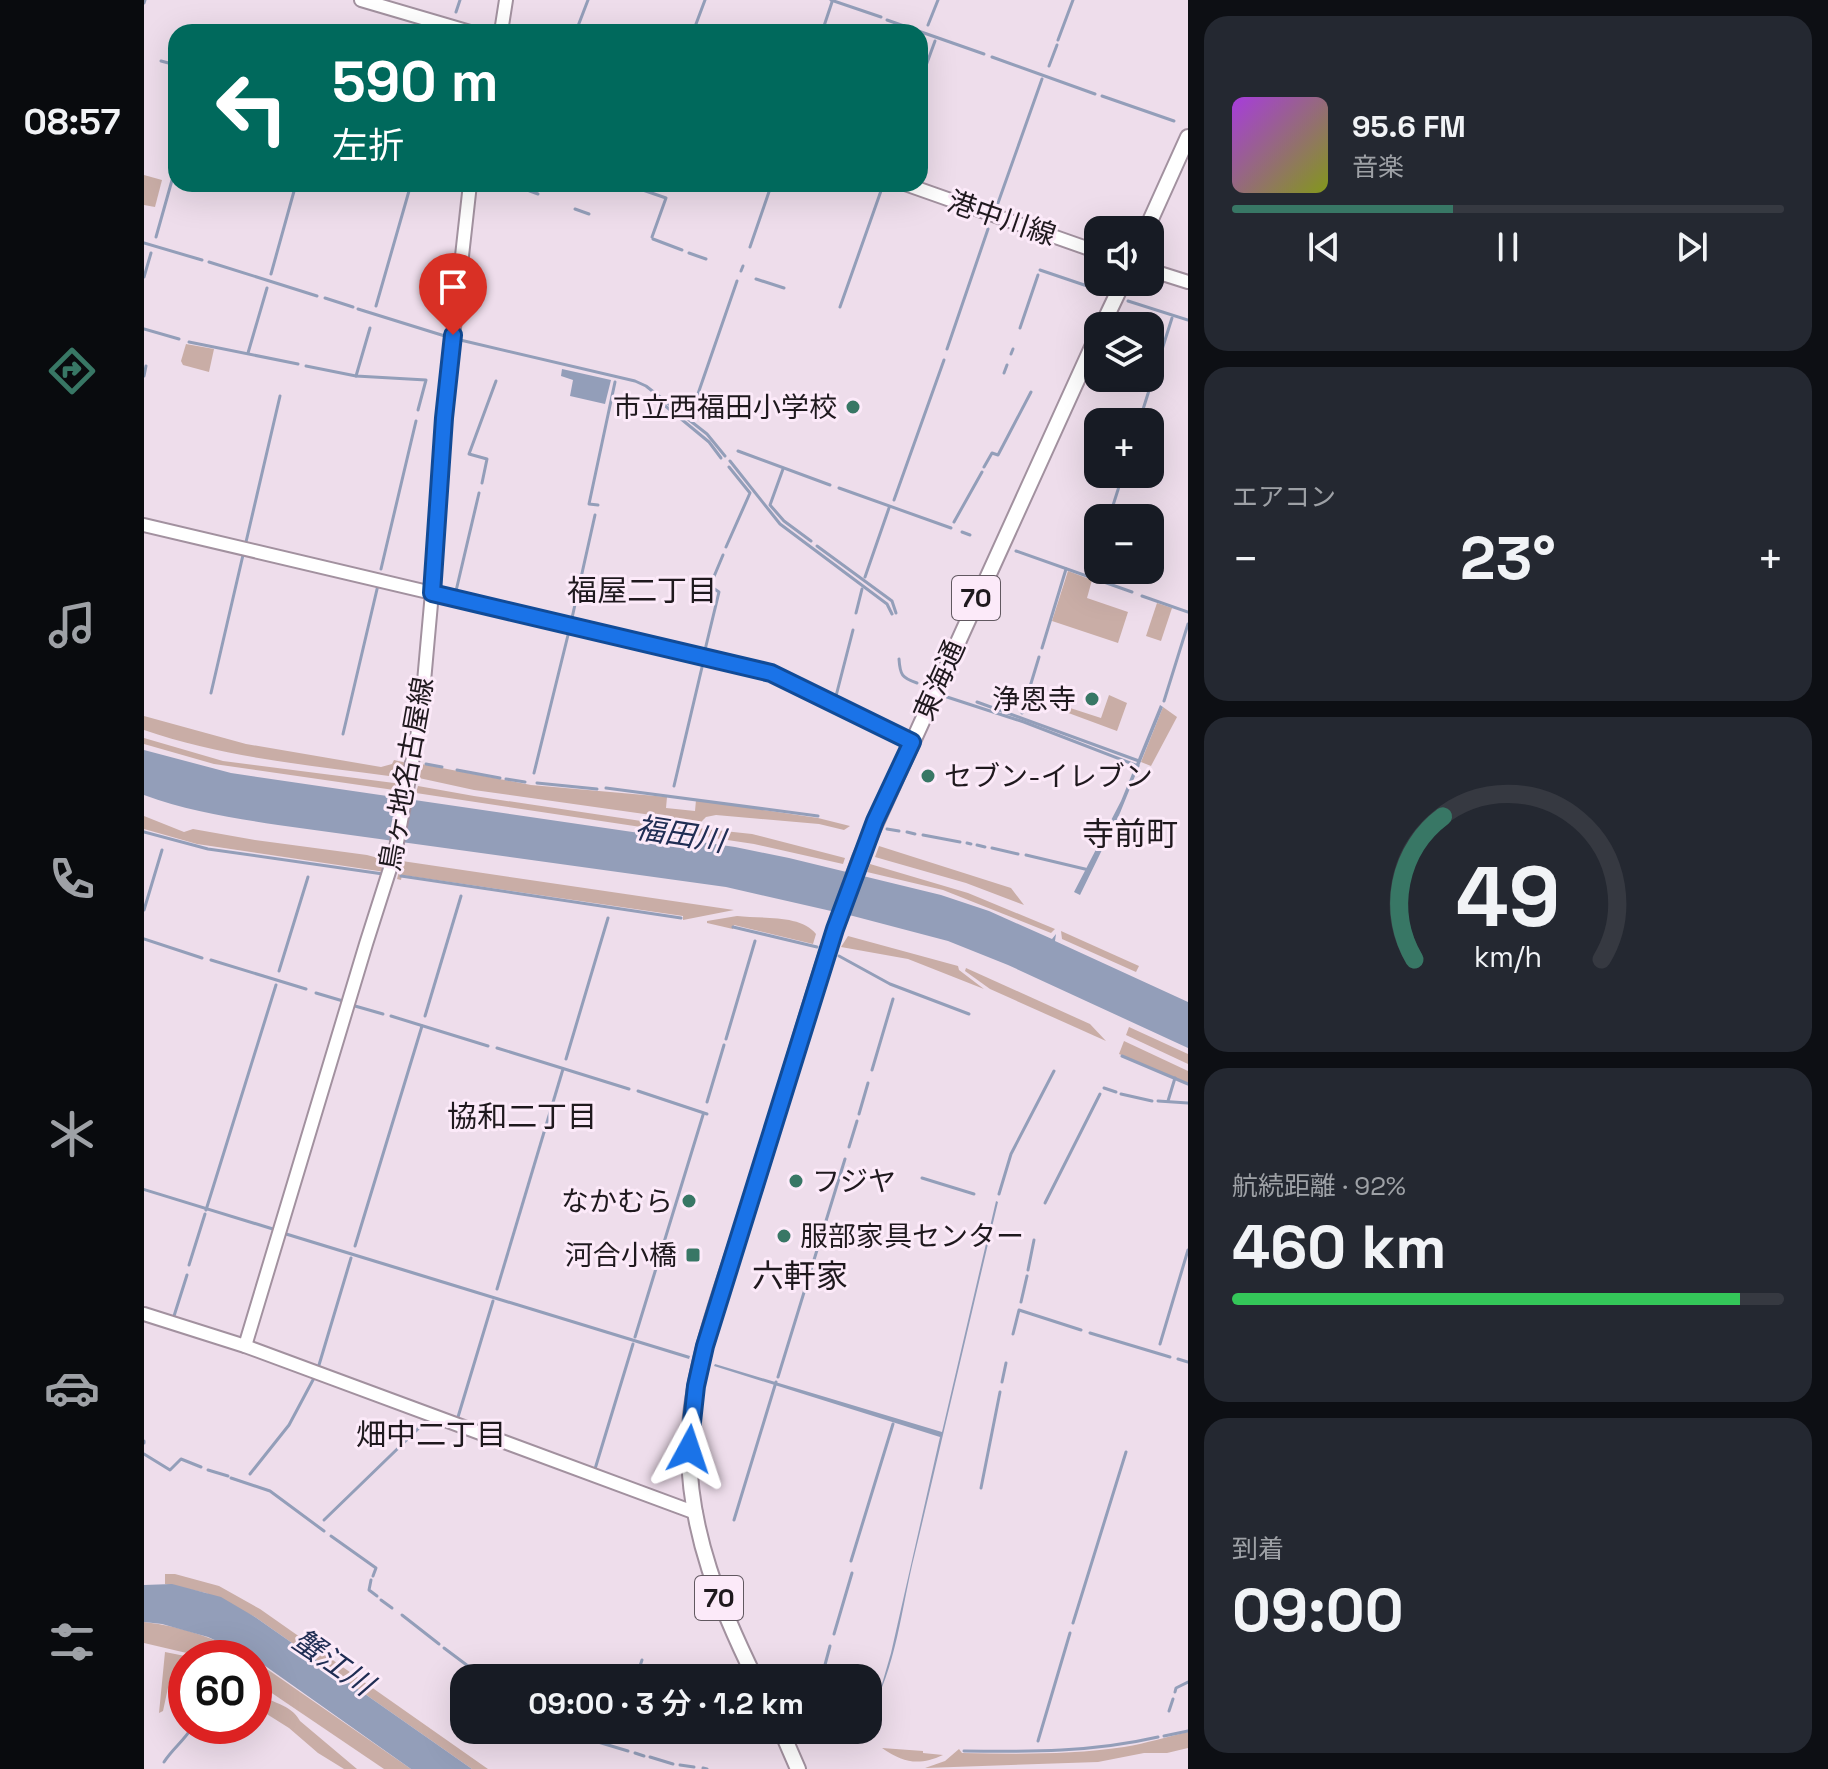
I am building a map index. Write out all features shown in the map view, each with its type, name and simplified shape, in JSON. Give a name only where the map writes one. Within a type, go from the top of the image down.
[{"type":"main road","points":[[361,0],[443,24]]},
{"type":"main road","points":[[502,24],[506,0]]},
{"type":"main road","points":[[1152,216],[1188,137]]},
{"type":"main road","name":"鳥ヶ地名古屋線","points":[[245,1346],[395,853],[425,686],[444,418],[469,192]]},
{"type":"main road","name":"港中川線","points":[[928,192],[1084,247]]},
{"type":"main road","points":[[1164,274],[1188,282]]},
{"type":"main road","name":"東海通","points":[[749,1664],[712,1584],[690,1475],[690,1438],[696,1386],[705,1346],[858,863],[1084,365]]},
{"type":"main road","points":[[144,525],[771,673],[912,742]]},
{"type":"main road","points":[[144,1314],[245,1346],[696,1513]]},
{"type":"main road","points":[[787,1744],[798,1769]]},
{"type":"shaded area","points":[[144,175],[162,180],[155,207],[144,205]]},
{"type":"shaded area","points":[[186,344],[214,349],[209,372],[183,365],[181,361]]},
{"type":"shaded area","points":[[1068,571],[1084,577],[1084,584],[1091,584],[1087,598],[1128,612],[1118,643],[1052,621]]},
{"type":"shaded area","points":[[1157,603],[1172,608],[1161,641],[1146,636]]},
{"type":"shaded area","points":[[1109,695],[1127,703],[1117,731],[1063,711],[1064,706],[1101,718]]},
{"type":"shaded area","points":[[1163,707],[1177,717],[1151,766],[1141,762]]},
{"type":"shaded area","points":[[144,716],[246,744],[381,767],[392,764],[394,760],[407,763],[404,774],[389,776],[265,759],[204,747],[144,730]]},
{"type":"shaded area","points":[[144,738],[223,761],[402,784],[401,791],[214,764],[144,744]]},
{"type":"shaded area","points":[[421,764],[531,785],[667,797],[666,808],[695,811],[696,800],[818,818],[850,826],[844,830],[819,824],[716,815],[706,817],[701,822],[474,790],[419,778]]},
{"type":"shaded area","points":[[418,786],[668,825],[752,834],[845,858],[843,864],[754,844],[416,793]]},
{"type":"shaded area","points":[[144,816],[184,832],[193,829],[389,861],[385,872],[197,844],[144,829]]},
{"type":"shaded area","points":[[879,846],[1011,888],[1024,905],[966,883],[875,857]]},
{"type":"shaded area","points":[[402,861],[734,910],[683,920],[683,916],[402,875],[401,880],[397,879]]},
{"type":"shaded area","points":[[870,864],[968,893],[1055,929],[1051,933],[943,890],[867,872]]},
{"type":"shaded area","points":[[737,916],[790,920],[801,923],[816,934],[813,944],[734,925],[733,929],[707,923]]},
{"type":"shaded area","points":[[1061,931],[1139,966],[1136,972],[1062,939]]},
{"type":"shaded area","points":[[848,936],[958,966],[984,989],[908,959],[841,947]]},
{"type":"shaded area","points":[[966,968],[1090,1024],[1106,1041],[990,989],[965,971]]},
{"type":"shaded area","points":[[1129,1027],[1188,1054],[1188,1064],[1126,1035]]},
{"type":"shaded area","points":[[1124,1041],[1188,1071],[1188,1083],[1119,1054]]},
{"type":"shaded area","points":[[165,1574],[175,1574],[219,1586],[260,1609],[488,1769],[472,1769],[255,1617],[206,1593],[165,1584]]},
{"type":"shaded area","points":[[144,1622],[213,1640],[168,1640],[168,1649],[144,1643]]},
{"type":"shaded area","points":[[165,1652],[168,1653],[168,1688],[163,1711],[159,1713]]},
{"type":"shaded area","points":[[272,1672],[411,1769],[384,1769],[272,1693]]},
{"type":"shaded area","points":[[272,1701],[296,1715],[357,1769],[344,1769],[318,1753],[272,1717]]},
{"type":"shaded area","points":[[1188,1732],[1188,1748],[1167,1753],[1144,1753],[1098,1762],[925,1768],[945,1761],[959,1749],[962,1753],[1023,1754],[1104,1750]]},
{"type":"shaded area","points":[[882,1748],[943,1755],[919,1762],[897,1757]]},
{"type":"water","points":[[562,369],[611,380],[605,404],[570,396],[573,380],[561,376]]},
{"type":"water","points":[[1160,705],[1163,707],[1120,813],[1080,895],[1074,892],[1121,801]]},
{"type":"water","points":[[144,750],[231,773],[735,847],[941,895],[989,911],[1052,939],[1056,934],[1055,941],[1188,1002],[1188,1048],[1008,965],[948,941],[853,916],[726,887],[278,825],[177,805],[144,795]]},
{"type":"water","points":[[144,1188],[275,1228],[274,1231],[144,1191]]},
{"type":"water","points":[[996,1201],[897,1637],[882,1688],[940,1437],[714,1366],[942,1432]]},
{"type":"water","points":[[285,1232],[690,1356],[689,1359],[284,1235]]},
{"type":"water","points":[[172,1584],[221,1597],[255,1617],[472,1769],[411,1769],[272,1671],[272,1640],[215,1640],[162,1624],[144,1622],[144,1585]]},
{"type":"waterway","points":[[456,12],[460,0]]},
{"type":"waterway","points":[[579,24],[588,0]]},
{"type":"waterway","points":[[696,24],[705,0]]},
{"type":"waterway","points":[[831,0],[881,17]]},
{"type":"waterway","points":[[928,25],[938,0]]},
{"type":"waterway","points":[[1058,40],[1073,0]]},
{"type":"waterway","points":[[825,24],[832,2]]},
{"type":"waterway","points":[[887,20],[898,24]]},
{"type":"waterway","points":[[928,34],[984,54]]},
{"type":"waterway","points":[[928,60],[935,41]]},
{"type":"waterway","points":[[1049,66],[1057,45]]},
{"type":"waterway","points":[[992,57],[1095,94]]},
{"type":"waterway","points":[[161,61],[168,63]]},
{"type":"waterway","points":[[998,203],[1042,79]]},
{"type":"waterway","points":[[1102,96],[1174,121]]},
{"type":"waterway","points":[[156,237],[169,192]]},
{"type":"waterway","points":[[271,274],[294,192]]},
{"type":"waterway","points":[[376,306],[409,192]]},
{"type":"waterway","points":[[533,192],[538,194]]},
{"type":"waterway","points":[[649,192],[666,198],[652,237]]},
{"type":"waterway","points":[[750,247],[769,192]]},
{"type":"waterway","points":[[840,307],[881,192]]},
{"type":"waterway","points":[[575,209],[589,214]]},
{"type":"waterway","points":[[947,349],[988,229]]},
{"type":"waterway","points":[[653,239],[682,250]]},
{"type":"waterway","points":[[144,243],[202,260]]},
{"type":"waterway","points":[[144,277],[151,253]]},
{"type":"waterway","points":[[689,253],[706,259]]},
{"type":"waterway","points":[[209,262],[317,296]]},
{"type":"waterway","points":[[741,271],[743,266]]},
{"type":"waterway","points":[[1040,270],[1084,285]]},
{"type":"waterway","points":[[1020,328],[1038,275]]},
{"type":"waterway","points":[[756,279],[784,288]]},
{"type":"waterway","points":[[691,414],[737,281]]},
{"type":"waterway","points":[[248,353],[267,288]]},
{"type":"waterway","points":[[325,298],[353,307]]},
{"type":"waterway","points":[[1128,301],[1188,320]]},
{"type":"waterway","points":[[358,309],[448,337]]},
{"type":"waterway","points":[[1143,408],[1172,318]]},
{"type":"waterway","points":[[356,376],[370,328]]},
{"type":"waterway","points":[[144,329],[179,339]]},
{"type":"waterway","points":[[456,339],[635,381],[646,386],[707,434],[725,456]]},
{"type":"waterway","points":[[189,342],[298,364]]},
{"type":"waterway","points":[[1011,354],[1013,349]]},
{"type":"waterway","points":[[894,500],[944,360]]},
{"type":"waterway","points":[[1004,373],[1007,365]]},
{"type":"waterway","points":[[144,376],[146,366]]},
{"type":"waterway","points":[[306,366],[356,376],[426,380],[418,410]]},
{"type":"waterway","points":[[482,483],[487,459],[469,454],[496,381]]},
{"type":"waterway","points":[[598,505],[589,504],[615,382]]},
{"type":"waterway","points":[[984,467],[992,453],[998,455],[1031,392]]},
{"type":"waterway","points":[[246,542],[280,396]]},
{"type":"waterway","points":[[663,404],[709,442],[721,458]]},
{"type":"waterway","points":[[381,569],[416,421]]},
{"type":"waterway","points":[[738,451],[830,485]]},
{"type":"waterway","points":[[730,461],[780,524],[887,604],[892,614]]},
{"type":"waterway","points":[[726,547],[750,493],[729,467]]},
{"type":"waterway","points":[[783,469],[770,505],[784,521],[811,541]]},
{"type":"waterway","points":[[954,522],[982,472]]},
{"type":"waterway","points":[[839,488],[951,528]]},
{"type":"waterway","points":[[1113,504],[1119,488]]},
{"type":"waterway","points":[[443,588],[456,591],[479,493]]},
{"type":"waterway","points":[[865,577],[889,508]]},
{"type":"waterway","points":[[572,618],[595,515]]},
{"type":"waterway","points":[[962,532],[970,535]]},
{"type":"waterway","points":[[817,546],[892,601],[896,613]]},
{"type":"waterway","points":[[1016,551],[1132,592]]},
{"type":"waterway","points":[[211,693],[243,555]]},
{"type":"waterway","points":[[705,650],[719,592],[710,586],[723,555]]},
{"type":"waterway","points":[[1042,648],[1066,569]]},
{"type":"waterway","points":[[343,734],[378,585]]},
{"type":"waterway","points":[[856,613],[862,589]]},
{"type":"waterway","points":[[1142,596],[1188,612]]},
{"type":"waterway","points":[[1164,701],[1188,624]]},
{"type":"waterway","points":[[836,696],[853,630]]},
{"type":"waterway","points":[[534,773],[569,631]]},
{"type":"waterway","points":[[1022,713],[1039,657]]},
{"type":"waterway","points":[[899,659],[903,675],[917,683]]},
{"type":"waterway","points":[[674,786],[703,663]]},
{"type":"waterway","points":[[947,697],[1024,722],[1138,766]]},
{"type":"waterway","points":[[977,702],[1139,761]]},
{"type":"waterway","points":[[426,764],[442,767]]},
{"type":"waterway","points":[[457,770],[500,778]]},
{"type":"waterway","points":[[506,779],[525,782]]},
{"type":"waterway","points":[[537,783],[597,789]]},
{"type":"waterway","points":[[606,788],[818,816]]},
{"type":"waterway","points":[[887,829],[899,831]]},
{"type":"waterway","points":[[144,832],[208,849],[383,874]]},
{"type":"waterway","points":[[907,832],[915,834]]},
{"type":"waterway","points":[[923,835],[960,842]]},
{"type":"waterway","points":[[967,843],[971,844]]},
{"type":"waterway","points":[[977,845],[985,847]]},
{"type":"waterway","points":[[992,848],[1018,854]]},
{"type":"waterway","points":[[144,910],[162,850]]},
{"type":"waterway","points":[[1026,855],[1089,870]]},
{"type":"waterway","points":[[401,876],[681,918]]},
{"type":"waterway","points":[[279,971],[308,877]]},
{"type":"waterway","points":[[425,1016],[461,896]]},
{"type":"waterway","points":[[566,1059],[608,918]]},
{"type":"waterway","points":[[733,927],[817,947]]},
{"type":"waterway","points":[[144,939],[202,958]]},
{"type":"waterway","points":[[726,1039],[755,941]]},
{"type":"waterway","points":[[839,956],[890,984],[969,1014]]},
{"type":"waterway","points":[[211,960],[306,989]]},
{"type":"waterway","points":[[206,1210],[276,985]]},
{"type":"waterway","points":[[316,993],[343,1001]]},
{"type":"waterway","points":[[872,1070],[893,999]]},
{"type":"waterway","points":[[355,1006],[383,1014]]},
{"type":"waterway","points":[[391,1016],[488,1046]]},
{"type":"waterway","points":[[355,1246],[422,1026]]},
{"type":"waterway","points":[[707,1102],[724,1045]]},
{"type":"waterway","points":[[497,1048],[629,1089]]},
{"type":"waterway","points":[[1122,1056],[1188,1084]]},
{"type":"waterway","points":[[497,1289],[563,1069]]},
{"type":"waterway","points":[[999,1194],[1011,1154],[1054,1071]]},
{"type":"waterway","points":[[1168,1101],[1175,1078]]},
{"type":"waterway","points":[[859,1114],[868,1083]]},
{"type":"waterway","points":[[1104,1088],[1116,1092]]},
{"type":"waterway","points":[[638,1091],[707,1114]]},
{"type":"waterway","points":[[1045,1203],[1100,1094]]},
{"type":"waterway","points":[[1121,1094],[1152,1101]]},
{"type":"waterway","points":[[1158,1101],[1188,1103]]},
{"type":"waterway","points":[[635,1337],[703,1115]]},
{"type":"waterway","points":[[849,1147],[857,1121]]},
{"type":"waterway","points":[[778,1377],[845,1159]]},
{"type":"waterway","points":[[922,1178],[974,1194]]},
{"type":"waterway","points":[[189,1265],[205,1214]]},
{"type":"waterway","points":[[1028,1270],[1034,1240]]},
{"type":"waterway","points":[[1160,1344],[1188,1250]]},
{"type":"waterway","points":[[319,1365],[351,1258]]},
{"type":"waterway","points":[[174,1316],[187,1275]]},
{"type":"waterway","points":[[1021,1302],[1027,1276]]},
{"type":"waterway","points":[[458,1417],[493,1301]]},
{"type":"waterway","points":[[1013,1334],[1019,1310],[1081,1330]]},
{"type":"waterway","points":[[1090,1333],[1170,1357]]},
{"type":"waterway","points":[[595,1469],[633,1344]]},
{"type":"waterway","points":[[1178,1359],[1188,1362]]},
{"type":"waterway","points":[[1002,1382],[1006,1363]]},
{"type":"waterway","points":[[250,1474],[289,1425],[314,1378]]},
{"type":"waterway","points":[[734,1520],[776,1382]]},
{"type":"waterway","points":[[981,1488],[1000,1392]]},
{"type":"waterway","points":[[851,1561],[893,1424]]},
{"type":"waterway","points":[[324,1520],[421,1426]]},
{"type":"waterway","points":[[1073,1623],[1126,1452]]},
{"type":"waterway","points":[[144,1454],[170,1470],[181,1459],[201,1467]]},
{"type":"waterway","points":[[208,1470],[228,1476]]},
{"type":"waterway","points":[[231,1478],[270,1491],[324,1531]]},
{"type":"waterway","points":[[331,1536],[376,1568],[373,1576]]},
{"type":"waterway","points":[[834,1634],[852,1573]]},
{"type":"waterway","points":[[371,1580],[369,1590],[377,1596]]},
{"type":"waterway","points":[[381,1600],[392,1608]]},
{"type":"waterway","points":[[402,1615],[439,1644]]},
{"type":"waterway","points":[[1038,1741],[1070,1633]]},
{"type":"waterway","points":[[825,1664],[830,1646]]},
{"type":"waterway","points":[[444,1648],[465,1664]]},
{"type":"waterway","points":[[641,1664],[642,1660]]},
{"type":"waterway","points":[[1175,1692],[1176,1688],[1188,1682]]},
{"type":"waterway","points":[[1169,1711],[1173,1699]]},
{"type":"waterway","points":[[1164,1736],[1188,1731]]},
{"type":"waterway","points":[[964,1751],[1085,1748],[1158,1737]]},
{"type":"waterway","points":[[164,1762],[179,1744]]},
{"type":"waterway","points":[[605,1744],[628,1751]]},
{"type":"waterway","points":[[635,1753],[644,1756]]},
{"type":"waterway","points":[[650,1757],[673,1764]]},
{"type":"waterway","points":[[680,1765],[694,1767]]},
{"type":"waterway","points":[[703,1768],[707,1769]]},
{"type":"place","name":"市立西福田小学校","points":[[853,407]]},
{"type":"place","name":"浄恩寺","points":[[1092,699]]},
{"type":"place","name":"セブン-イレブン","points":[[928,776]]},
{"type":"place","name":"フジヤ","points":[[796,1181]]},
{"type":"place","name":"なかむら","points":[[689,1201]]},
{"type":"place","name":"服部家具センター","points":[[784,1236]]},
{"type":"place","name":"河合小橋","points":[[693,1255]]},
{"type":"district","name":"福屋二丁目","points":[[642,590]]},
{"type":"district","name":"寺前町","points":[[1130,834]]},
{"type":"district","name":"協和二丁目","points":[[522,1116]]},
{"type":"district","name":"六軒家","points":[[800,1276]]},
{"type":"district","name":"畑中二丁目","points":[[431,1434]]},
{"type":"route","points":[[453,335],[439,477],[432,593],[771,673],[912,742],[875,821],[835,929],[705,1346],[696,1386],[689,1449]]},
{"type":"water label","name":"福田川","points":[[680,834]]},
{"type":"water label","name":"蟹江川","points":[[333,1662]]}]
